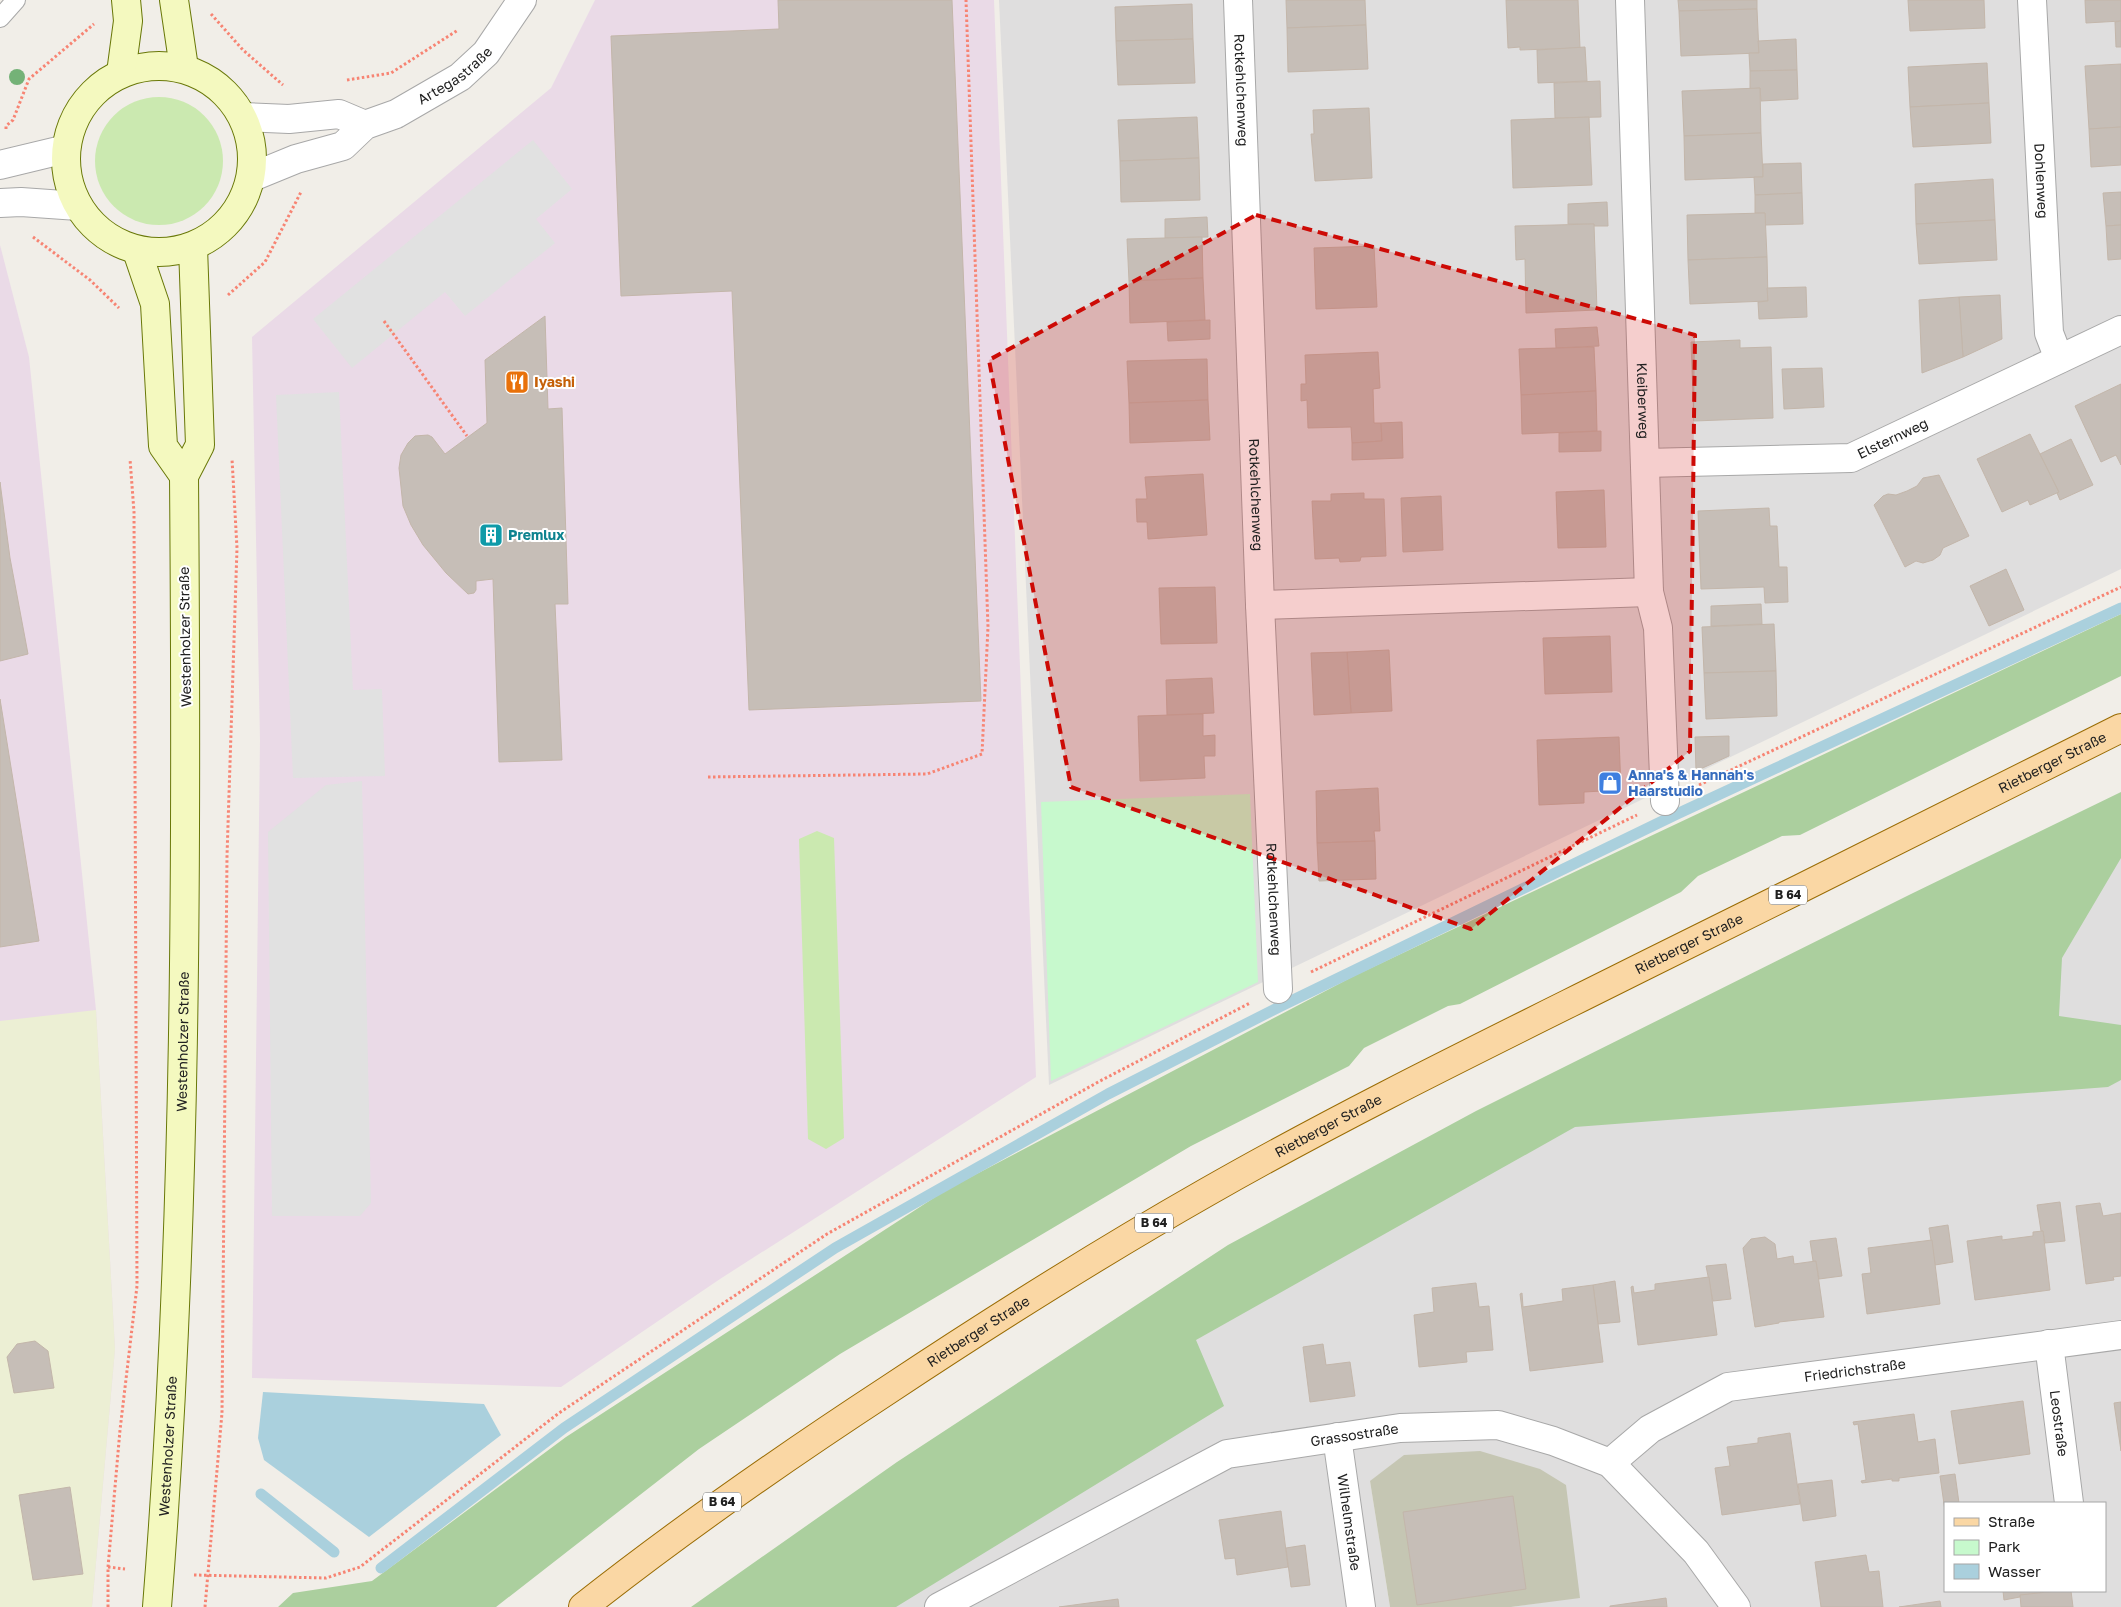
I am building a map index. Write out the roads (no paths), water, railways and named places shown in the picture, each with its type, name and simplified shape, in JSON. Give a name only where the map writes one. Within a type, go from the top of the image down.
[{"type":"main road","points":[[121,73],[128,21],[126,0]]},
{"type":"main road","points":[[174,0],[184,68]]},
{"type":"main road","points":[[152,65],[184,68],[208,79],[228,95],[244,117],[252,146],[252,177],[241,206],[220,231],[193,247],[165,253],[137,251],[113,241],[93,226],[78,206],[68,178],[66,149],[72,125],[84,103],[100,86],[121,73],[152,65]]},
{"type":"main road","name":"Westenholzer Straße","points":[[157,1607],[169,1436],[179,1188],[187,766],[184,476],[200,445],[193,247]]},
{"type":"main road","points":[[137,251],[155,304],[163,446],[184,476]]},
{"type":"main road","name":"Rietberger Straße","points":[[583,1607],[765,1471],[850,1414],[1092,1258],[1209,1191],[1331,1124],[1454,1061],[2121,728]]},
{"type":"street","name":"Artegastraße","points":[[252,177],[296,159],[343,146],[365,124],[396,114],[460,78],[486,53],[522,0]]},
{"type":"street","name":"Rotkehlchenweg","points":[[1238,0],[1260,605],[1278,989]]},
{"type":"street","name":"Kleiberweg","points":[[1630,0],[1649,592],[1658,628],[1665,801]]},
{"type":"street","name":"Dohlenweg","points":[[2032,0],[2049,333],[2059,359]]},
{"type":"street","points":[[244,117],[289,119],[339,114],[365,124]]},
{"type":"street","points":[[0,165],[66,149]]},
{"type":"street","points":[[0,203],[21,202],[78,206]]},
{"type":"street","name":"Elsternweg","points":[[1644,463],[1851,458],[2121,330]]},
{"type":"street","points":[[1260,605],[1649,592]]},
{"type":"street","name":"Friedrichstraße","points":[[1610,1463],[1650,1429],[1728,1387],[2121,1335]]},
{"type":"street","name":"Leostraße","points":[[2049,1344],[2069,1502]]},
{"type":"street","name":"Grassostraße","points":[[939,1607],[1227,1454],[1400,1428],[1498,1426],[1553,1441],[1610,1463],[1696,1552],[1736,1607]]},
{"type":"street","name":"Wilhelmstraße","points":[[1337,1437],[1361,1607]]},
{"type":"lane","points":[[0,18],[16,0]]},
{"type":"water","points":[[263,1392],[484,1404],[501,1435],[369,1537],[264,1460],[258,1438]]},
{"type":"waterway","points":[[381,1568],[564,1428],[835,1248],[1108,1094],[1283,1005],[1677,814],[2121,608]]},
{"type":"waterway","points":[[261,1494],[334,1552]]},
{"type":"place","name":"Iyashi","points":[[517,382]]},
{"type":"place","name":"Premlux","points":[[491,535]]},
{"type":"place","name":"Anna's & Hannah's Haarstudio","points":[[1610,783]]}]
